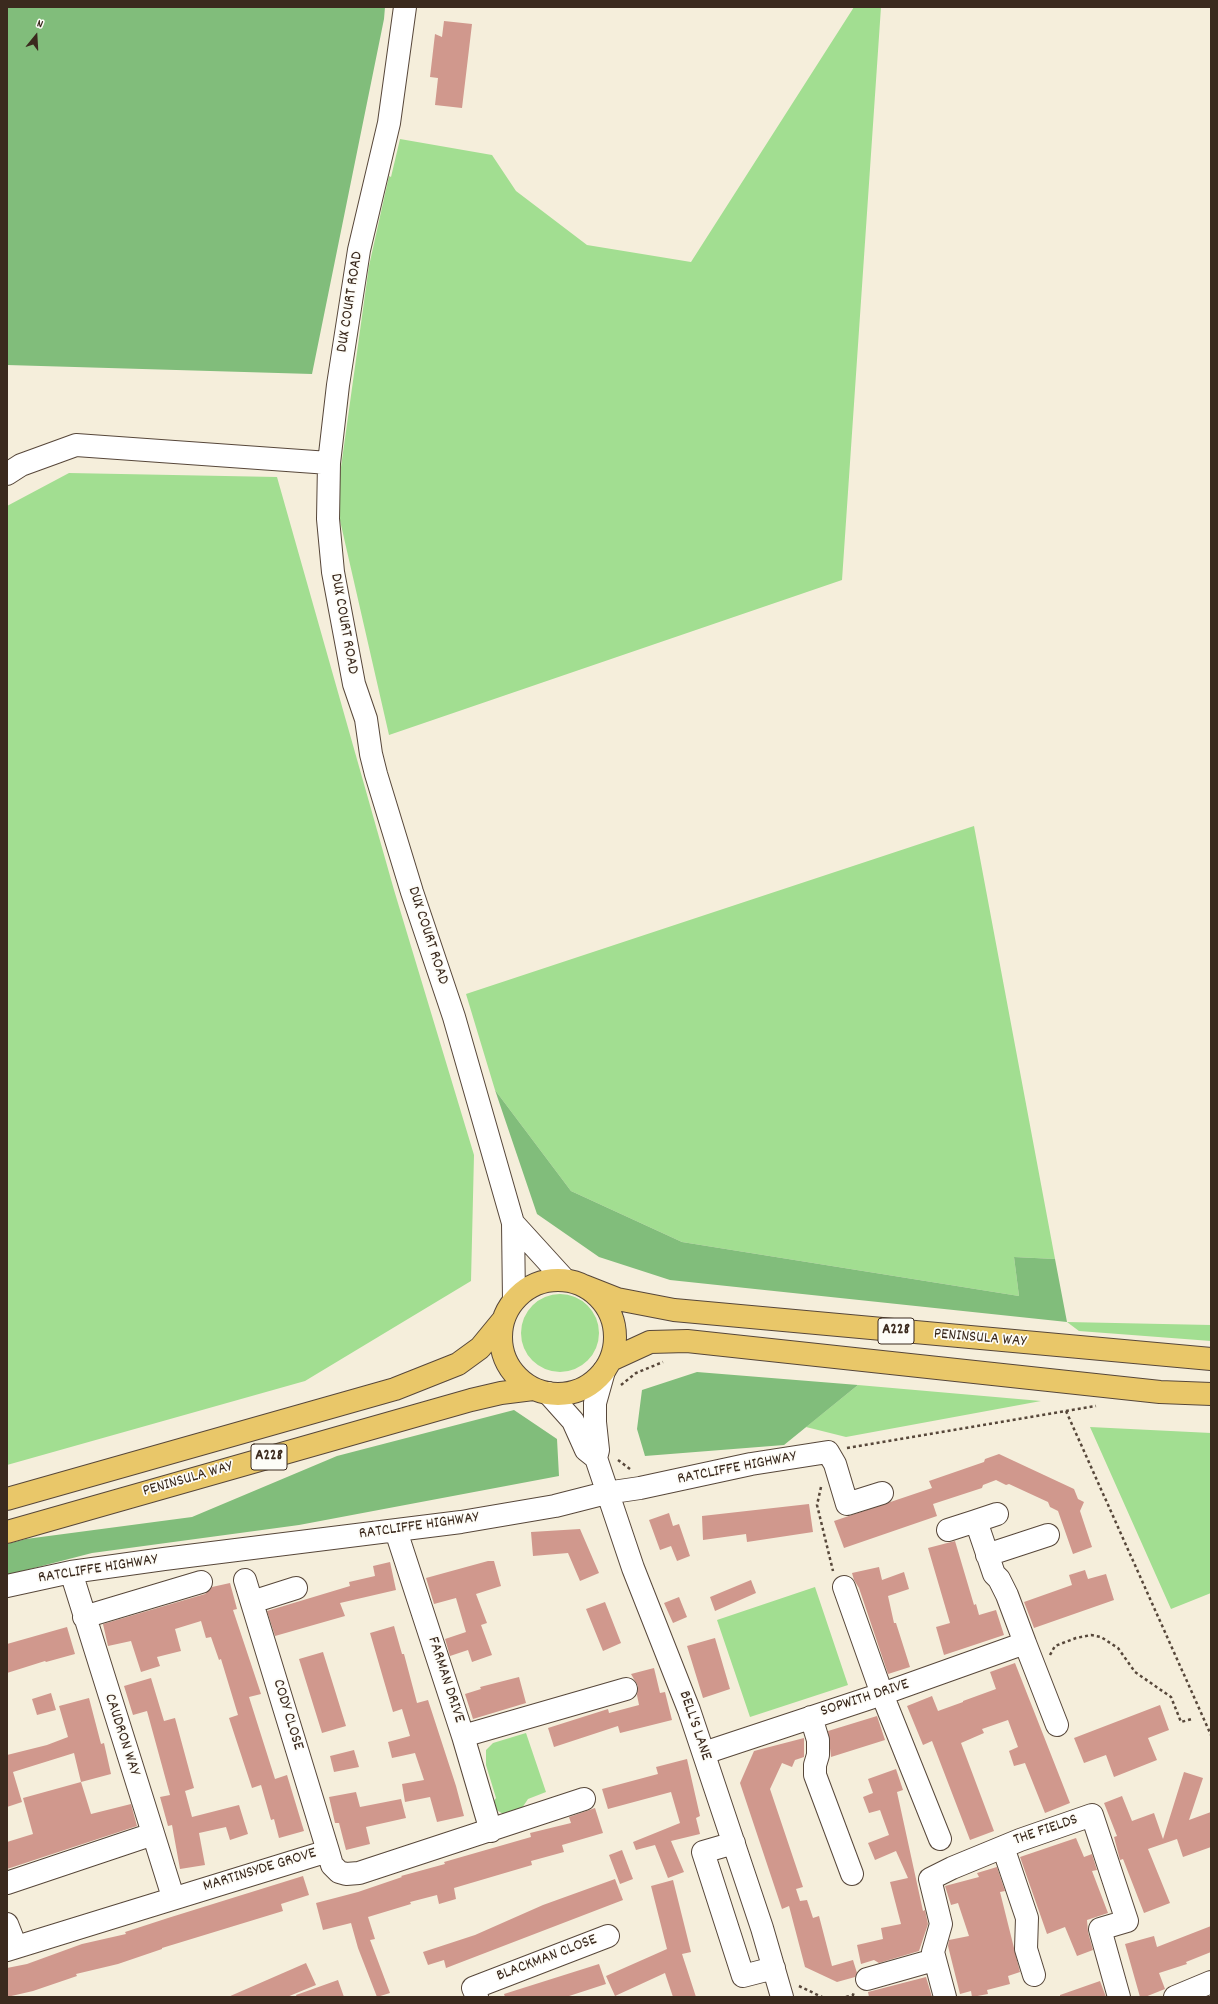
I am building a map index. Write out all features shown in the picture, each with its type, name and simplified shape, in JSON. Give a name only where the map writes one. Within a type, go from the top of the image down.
[{"type":"main road","points":[[564,1279],[584,1286],[607,1306],[614,1322],[616,1339],[609,1365],[592,1384],[576,1391],[563,1394],[540,1391],[510,1368],[503,1352],[501,1339],[503,1320],[514,1300],[532,1286],[547,1280],[564,1279]]},
{"type":"main road","name":"PENINSULA WAY","points":[[584,1286],[617,1299],[674,1310],[1211,1359]]},
{"type":"main road","name":"PENINSULA WAY","points":[[7,1500],[395,1389],[458,1364],[480,1348],[503,1320]]},
{"type":"main road","name":"PENINSULA WAY","points":[[609,1365],[650,1342],[687,1341],[1113,1387],[1211,1394]]},
{"type":"main road","name":"PENINSULA WAY","points":[[7,1532],[471,1400],[501,1393],[540,1391]]},
{"type":"street","name":"DUX COURT ROAD","points":[[405,7],[389,123],[359,250],[338,385],[329,463],[328,520],[334,572],[354,684],[366,719],[370,754],[412,892],[454,1017],[513,1224],[514,1300]]},
{"type":"street","points":[[7,474],[21,465],[76,445],[329,463]]},
{"type":"street","name":"DUX COURT ROAD","points":[[513,1224],[564,1279]]},
{"type":"street","name":"BELL'S LANE","points":[[609,1365],[595,1403],[595,1422],[598,1450],[606,1458],[606,1493],[633,1568],[690,1710],[734,1842],[782,1997]]},
{"type":"street","name":"BELL'S LANE","points":[[540,1391],[573,1421],[586,1450],[606,1458]]},
{"type":"street","points":[[828,1452],[835,1464],[847,1504],[882,1493]]},
{"type":"street","name":"RATCLIFFE HIGHWAY","points":[[7,1586],[71,1572],[235,1549],[396,1531],[522,1512],[570,1503],[606,1493],[640,1488],[751,1464],[828,1452]]},
{"type":"street","points":[[948,1530],[997,1514]]},
{"type":"street","points":[[976,1521],[994,1574],[999,1579],[1007,1595],[1057,1725]]},
{"type":"street","name":"FARMAN DRIVE","points":[[396,1531],[463,1736],[491,1831]]},
{"type":"street","points":[[987,1555],[1048,1535]]},
{"type":"street","name":"CAUDRON WAY","points":[[71,1572],[173,1897]]},
{"type":"street","name":"CODY CLOSE","points":[[245,1580],[328,1851]]},
{"type":"street","points":[[84,1616],[202,1582]]},
{"type":"street","points":[[844,1587],[882,1694],[940,1839]]},
{"type":"street","points":[[252,1602],[296,1588]]},
{"type":"street","name":"SOPWITH DRIVE","points":[[704,1754],[882,1694],[1025,1643]]},
{"type":"street","points":[[463,1736],[626,1689]]},
{"type":"street","points":[[811,1717],[818,1740],[818,1755],[815,1765],[815,1775],[852,1874]]},
{"type":"street","name":"MARTINSYDE GROVE","points":[[7,1924],[12,1948],[173,1897],[328,1851],[332,1865],[339,1872],[352,1874],[491,1831],[584,1799]]},
{"type":"street","name":"THE FIELDS","points":[[945,1997],[934,1960],[933,1952],[941,1924],[930,1879],[952,1868],[1003,1847],[1092,1815],[1127,1921],[1100,1929],[1119,1997]]},
{"type":"street","points":[[7,1883],[153,1834]]},
{"type":"street","points":[[734,1842],[703,1852],[740,1969],[743,1976],[774,1968]]},
{"type":"street","points":[[1003,1847],[1027,1918],[1026,1949],[1034,1976]]},
{"type":"street","name":"BLACKMAN CLOSE","points":[[477,1997],[473,1988],[608,1936]]},
{"type":"street","points":[[867,1979],[934,1960]]},
{"type":"street","points":[[1175,1997],[1211,1982]]},
{"type":"path","points":[[618,1389],[626,1380],[636,1374],[668,1360]]},
{"type":"path","points":[[828,1452],[1102,1405],[1094,1403]]},
{"type":"path","points":[[1066,1410],[1211,1735]]},
{"type":"path","points":[[606,1458],[637,1473],[640,1488]]},
{"type":"path","points":[[821,1485],[817,1505],[836,1584],[844,1587]]},
{"type":"path","points":[[1034,1666],[1047,1661],[1055,1646],[1091,1635],[1101,1637],[1118,1648],[1135,1672],[1171,1697],[1181,1722],[1192,1719]]},
{"type":"green space","points":[[7,7],[385,7],[384,19],[312,374],[7,365]]},
{"type":"green space","points":[[854,7],[881,7],[842,580],[389,735],[336,503],[369,266],[389,176],[391,177],[400,139],[492,155],[516,191],[587,245],[691,262]]},
{"type":"green space","points":[[69,473],[277,477],[394,890],[474,1155],[471,1281],[305,1381],[7,1465],[7,506]]},
{"type":"green space","points":[[974,826],[1055,1259],[1014,1257],[1019,1296],[682,1242],[571,1191],[495,1090],[466,994]]},
{"type":"green space","points":[[495,1090],[571,1191],[682,1242],[1019,1296],[1014,1257],[1055,1259],[1067,1322],[670,1280],[599,1257],[537,1214]]},
{"type":"green space","points":[[552,1294],[568,1294],[582,1300],[593,1311],[599,1325],[599,1341],[593,1355],[582,1366],[568,1372],[552,1372],[538,1366],[527,1355],[521,1341],[521,1325],[527,1311],[538,1300]]},
{"type":"green space","points":[[1067,1322],[1211,1325],[1211,1341],[1079,1331]]},
{"type":"green space","points":[[697,1372],[858,1385],[784,1445],[645,1456],[637,1429],[642,1390]]},
{"type":"green space","points":[[858,1385],[1041,1401],[846,1437],[806,1427]]},
{"type":"green space","points":[[514,1410],[557,1439],[559,1476],[299,1525],[92,1553],[7,1575],[7,1544],[26,1539],[192,1517],[337,1456]]},
{"type":"green space","points":[[1090,1427],[1211,1433],[1211,1593],[1171,1609]]},
{"type":"green space","points":[[815,1587],[848,1685],[750,1717],[717,1620]]},
{"type":"green space","points":[[526,1733],[546,1792],[528,1799],[522,1808],[503,1814],[495,1809],[493,1802],[496,1798],[486,1765],[486,1750],[493,1743]]},
{"type":"building","points":[[444,21],[472,24],[462,108],[435,105],[438,78],[430,77],[435,34],[442,37]]},
{"type":"building","points":[[999,1454],[1074,1489],[1078,1499],[1084,1502],[1080,1511],[1092,1547],[1073,1554],[1058,1511],[1050,1507],[1048,1502],[1009,1484],[1006,1485],[996,1480],[983,1485],[982,1488],[933,1504],[937,1516],[844,1548],[834,1521],[932,1488],[929,1481],[984,1462],[985,1459]]},
{"type":"building","points":[[809,1504],[813,1532],[747,1542],[746,1534],[703,1540],[702,1516]]},
{"type":"building","points":[[669,1513],[673,1526],[679,1524],[690,1556],[677,1561],[671,1546],[660,1550],[649,1520]]},
{"type":"building","points":[[580,1529],[599,1573],[580,1581],[568,1553],[533,1556],[531,1532]]},
{"type":"building","points":[[955,1541],[974,1605],[976,1604],[979,1615],[996,1610],[1004,1635],[944,1655],[936,1627],[950,1623],[928,1548]]},
{"type":"building","points":[[488,1561],[494,1561],[501,1586],[476,1594],[487,1623],[481,1625],[492,1655],[472,1662],[468,1650],[450,1656],[445,1639],[466,1632],[456,1598],[434,1604],[426,1578]]},
{"type":"building","points":[[390,1562],[396,1590],[340,1603],[345,1616],[275,1636],[267,1611],[350,1586],[349,1582],[375,1576],[373,1566]]},
{"type":"building","points":[[879,1567],[882,1580],[904,1572],[909,1589],[888,1596],[894,1623],[896,1623],[910,1667],[888,1674],[859,1588],[852,1573]]},
{"type":"building","points":[[1085,1570],[1088,1579],[1106,1574],[1114,1600],[1034,1628],[1024,1602],[1072,1585],[1069,1575]]},
{"type":"building","points":[[751,1580],[756,1593],[715,1611],[710,1597]]},
{"type":"building","points":[[230,1583],[237,1609],[233,1610],[261,1694],[249,1697],[275,1779],[287,1775],[304,1831],[279,1838],[274,1819],[271,1820],[261,1785],[252,1788],[229,1718],[238,1715],[221,1659],[219,1660],[211,1637],[206,1638],[201,1621],[175,1629],[181,1651],[157,1657],[160,1666],[141,1672],[131,1641],[108,1646],[103,1624],[205,1594],[212,1587]]},
{"type":"building","points":[[679,1597],[687,1617],[673,1623],[664,1603]]},
{"type":"building","points":[[605,1602],[621,1643],[603,1651],[586,1609]]},
{"type":"building","points":[[394,1626],[402,1654],[404,1654],[417,1703],[428,1700],[456,1786],[464,1816],[437,1822],[430,1797],[405,1802],[402,1784],[424,1780],[415,1753],[392,1758],[388,1742],[410,1736],[402,1709],[393,1712],[370,1633]]},
{"type":"building","points":[[67,1627],[75,1654],[46,1662],[45,1661],[7,1673],[7,1644]]},
{"type":"building","points":[[715,1638],[730,1689],[703,1698],[687,1646]]},
{"type":"building","points":[[323,1652],[346,1726],[322,1733],[299,1659]]},
{"type":"building","points":[[1015,1663],[1070,1803],[1045,1813],[1025,1763],[1014,1766],[1009,1751],[1018,1747],[1008,1720],[982,1729],[984,1733],[961,1743],[994,1831],[970,1840],[932,1741],[923,1745],[907,1706],[932,1696],[938,1711],[996,1689],[990,1672]]},
{"type":"building","points":[[654,1668],[660,1693],[665,1692],[672,1720],[620,1733],[618,1726],[554,1747],[548,1728],[608,1709],[609,1713],[639,1705],[637,1695],[638,1686],[631,1674]]},
{"type":"building","points":[[519,1677],[526,1703],[473,1719],[465,1694],[481,1689],[480,1687]]},
{"type":"building","points":[[151,1678],[164,1721],[175,1718],[194,1788],[185,1791],[192,1817],[239,1805],[248,1834],[230,1840],[226,1827],[199,1833],[205,1865],[180,1869],[172,1825],[168,1826],[160,1797],[170,1795],[147,1711],[133,1715],[124,1686]]},
{"type":"building","points":[[51,1693],[56,1710],[37,1715],[32,1699]]},
{"type":"building","points":[[89,1698],[101,1744],[104,1743],[111,1774],[81,1782],[74,1753],[13,1772],[22,1802],[7,1807],[7,1755],[47,1745],[68,1737],[59,1706]]},
{"type":"building","points":[[1160,1705],[1169,1730],[1148,1738],[1157,1760],[1114,1777],[1106,1755],[1084,1763],[1074,1738]]},
{"type":"building","points":[[877,1716],[885,1740],[831,1757],[828,1731]]},
{"type":"building","points":[[804,1738],[804,1757],[795,1760],[792,1767],[782,1763],[770,1789],[803,1887],[796,1889],[800,1901],[807,1900],[813,1918],[819,1916],[832,1966],[853,1960],[857,1973],[855,1977],[837,1982],[805,1967],[789,1906],[782,1909],[740,1783],[754,1751]]},
{"type":"building","points":[[354,1750],[359,1767],[334,1772],[330,1756]]},
{"type":"building","points":[[687,1759],[700,1816],[696,1818],[700,1834],[671,1841],[684,1872],[668,1878],[655,1845],[636,1850],[633,1842],[680,1823],[671,1792],[608,1809],[602,1789],[658,1774],[656,1767]]},
{"type":"building","points":[[896,1769],[903,1790],[897,1792],[923,1911],[925,1910],[928,1924],[919,1951],[879,1963],[874,1960],[861,1964],[857,1945],[883,1939],[881,1928],[901,1924],[890,1882],[908,1878],[896,1851],[875,1860],[868,1843],[889,1835],[880,1810],[869,1813],[863,1797],[873,1793],[868,1779]]},
{"type":"building","points":[[1184,1772],[1203,1778],[1189,1820],[1211,1812],[1211,1847],[1183,1857],[1177,1839],[1148,1849],[1170,1903],[1144,1913],[1123,1859],[1120,1860],[1114,1837],[1117,1836],[1104,1803],[1122,1796],[1132,1821],[1154,1813],[1163,1839]]},
{"type":"building","points":[[81,1782],[91,1814],[131,1804],[137,1826],[7,1869],[7,1842],[33,1834],[23,1798]]},
{"type":"building","points":[[356,1792],[360,1807],[401,1799],[406,1818],[366,1827],[370,1844],[346,1850],[339,1823],[335,1823],[329,1797]]},
{"type":"building","points":[[595,1808],[603,1833],[562,1845],[564,1852],[531,1861],[532,1865],[454,1888],[456,1899],[439,1904],[437,1895],[410,1902],[411,1904],[368,1917],[375,1939],[370,1940],[390,1993],[377,1997],[358,1948],[351,1923],[323,1930],[316,1903],[358,1892],[402,1877],[401,1876],[445,1864],[444,1862],[531,1837],[530,1833],[571,1823],[569,1817]]},
{"type":"building","points":[[1076,1838],[1084,1857],[1092,1854],[1097,1870],[1092,1871],[1108,1913],[1087,1920],[1088,1932],[1093,1950],[1077,1956],[1065,1927],[1047,1934],[1020,1857]]},
{"type":"building","points":[[622,1850],[633,1879],[620,1884],[609,1855]]},
{"type":"building","points":[[997,1867],[1005,1891],[1000,1892],[1020,1972],[1008,1976],[1010,1984],[987,1990],[988,1994],[972,1997],[971,1991],[960,1994],[948,1946],[949,1940],[969,1936],[958,1903],[951,1905],[945,1886],[979,1877],[977,1873]]},
{"type":"building","points":[[303,1876],[309,1895],[281,1904],[283,1911],[162,1948],[118,1964],[76,1974],[77,1976],[33,1991],[7,1997],[7,1968],[27,1964],[82,1944],[126,1934],[125,1932]]},
{"type":"building","points":[[615,1879],[623,1900],[446,1968],[444,1960],[428,1965],[423,1952],[475,1935],[543,1905]]},
{"type":"building","points":[[673,1880],[691,1952],[682,1954],[696,1997],[673,1997],[665,1973],[615,1996],[606,1976],[667,1949],[651,1886]]},
{"type":"building","points":[[1211,1926],[1211,1952],[1186,1962],[1187,1964],[1159,1973],[1165,1989],[1145,1997],[1140,1997],[1125,1944],[1154,1936],[1157,1947]]},
{"type":"building","points":[[306,1963],[316,1985],[287,1997],[228,1997]]},
{"type":"building","points":[[599,1964],[606,1984],[566,1997],[505,1997],[504,1994]]},
{"type":"building","points":[[926,1977],[932,1997],[869,1997],[868,1992]]},
{"type":"building","points":[[338,1980],[344,1997],[297,1997],[296,1995]]},
{"type":"building","points":[[1100,1981],[1106,1997],[1060,1997],[1060,1995]]}]
